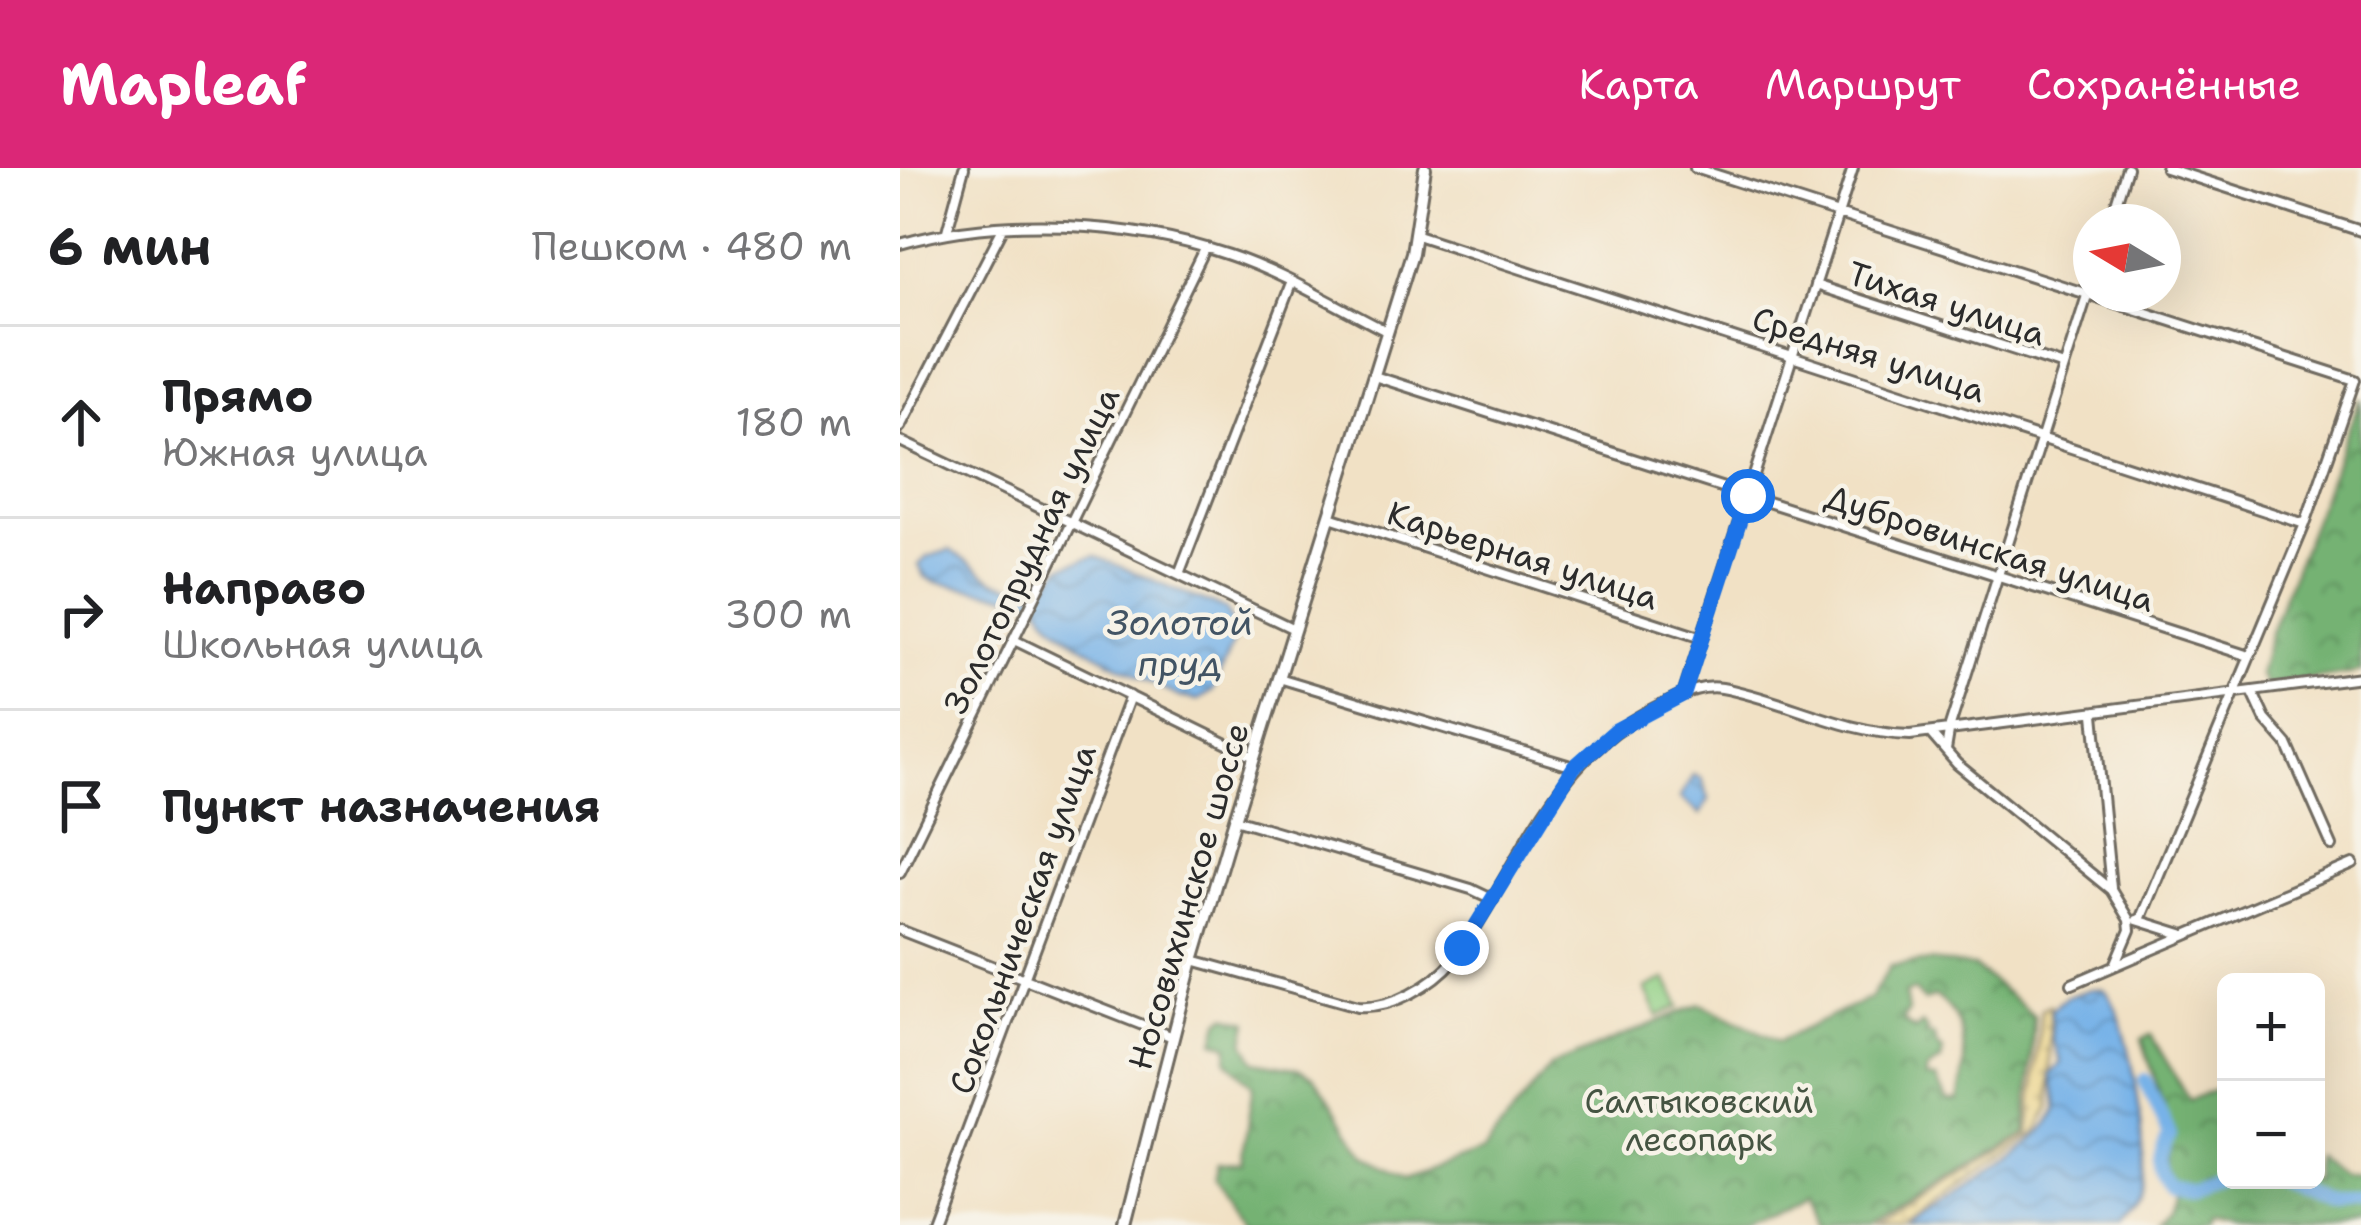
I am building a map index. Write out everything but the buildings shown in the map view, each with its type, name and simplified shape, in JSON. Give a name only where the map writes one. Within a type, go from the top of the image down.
[{"type":"main road","name":"Носовихинское шоссе","points":[[1125,1225],[1193,960],[1417,235],[1425,168]]},
{"type":"street","points":[[947,230],[964,168]]},
{"type":"street","points":[[1695,168],[2073,290]]},
{"type":"street","points":[[1684,694],[1853,168]]},
{"type":"street","points":[[2116,204],[2127,168]]},
{"type":"street","points":[[2166,168],[2361,231]]},
{"type":"street","points":[[900,244],[947,230],[1062,225],[1123,232],[1232,256],[1388,332]]},
{"type":"street","points":[[900,427],[1003,227]]},
{"type":"street","name":"Средняя улица","points":[[1417,235],[2305,524]]},
{"type":"street","name":"Золотопрудная улица","points":[[900,872],[1205,249]]},
{"type":"street","points":[[1179,574],[1291,284]]},
{"type":"street","name":"Тихая улица","points":[[1815,285],[2065,366]]},
{"type":"street","points":[[1946,749],[2082,312]]},
{"type":"street","points":[[2116,963],[2305,524],[2355,380],[2143,312]]},
{"type":"street","name":"Дубровинская улица","points":[[1374,376],[2249,656]]},
{"type":"street","points":[[900,441],[1294,629]]},
{"type":"street","name":"Карьерная улица","points":[[1330,517],[1702,638]]},
{"type":"street","points":[[1014,640],[1254,757]]},
{"type":"street","points":[[1193,960],[1334,1000],[1379,1006],[1441,974],[1462,948],[1574,767],[1616,730],[1684,694],[1721,688],[1855,729],[1896,735],[2094,714],[2361,677]]},
{"type":"street","points":[[1279,678],[1574,767]]},
{"type":"street","points":[[2253,693],[2265,719],[2287,744],[2332,846]]},
{"type":"street","name":"Сокольническая улица","points":[[932,1225],[1130,696]]},
{"type":"street","points":[[2094,714],[2111,890]]},
{"type":"street","points":[[1930,733],[1957,764],[2111,890],[2135,920],[2188,936]]},
{"type":"street","points":[[1235,819],[1492,899]]},
{"type":"street","points":[[2072,984],[2353,864]]},
{"type":"street","points":[[900,930],[1174,1038]]},
{"type":"green space","points":[[2361,398],[2361,672],[2266,686],[2259,675],[2270,632]]},
{"type":"green space","name":"Салтыковский лесопарк","points":[[1931,961],[1974,967],[2034,1015],[2026,1133],[1866,1225],[1820,1225],[1803,1198],[1746,1225],[1246,1225],[1214,1179],[1218,1163],[1242,1162],[1253,1086],[1228,1060],[1229,1045],[1215,1040],[1226,1015],[1249,1021],[1245,1041],[1255,1061],[1300,1069],[1315,1078],[1366,1156],[1405,1179],[1483,1151],[1551,1066],[1701,1004],[1779,1041],[1870,998],[1891,966]],"holes":[[[1914,990],[1924,1001],[1935,996],[1955,1017],[1960,1030],[1964,1073],[1959,1101],[1948,1101],[1936,1079],[1925,1078],[1927,1070],[1941,1061],[1943,1050],[1933,1035],[1925,1035],[1928,1030],[1922,1024],[1915,1030],[1902,1021],[1908,1012],[1905,994]]]},
{"type":"green space","points":[[1666,979],[1680,1006],[1658,1016],[1645,989]]},
{"type":"green space","points":[[2151,1035],[2189,1100],[2217,1089],[2217,1189],[2325,1189],[2325,1162],[2342,1174],[2361,1175],[2361,1225],[2231,1225],[2204,1219],[2202,1225],[2154,1225],[2165,1213],[2172,1189],[2166,1167],[2172,1132],[2142,1039]]},
{"type":"sand","points":[[2050,1005],[2050,1108],[2036,1132],[1904,1225],[1874,1225],[2029,1133],[2041,1009]]},
{"type":"water","name":"Золотой пруд","points":[[950,550],[994,581],[1040,594],[1062,566],[1095,556],[1225,610],[1237,632],[1213,691],[1199,700],[1179,697],[1079,643],[1046,615],[1039,601],[934,582],[924,576],[919,565],[927,557]]},
{"type":"water","points":[[1693,775],[1701,778],[1709,799],[1700,814],[1680,798]]},
{"type":"water","points":[[2104,990],[2114,1004],[2140,1112],[2142,1183],[2120,1225],[1911,1225],[2009,1159],[2050,1122],[2057,1102],[2050,1075],[2061,1063],[2052,1038],[2051,1010],[2066,997]]},
{"type":"waterway","points":[[2145,1080],[2170,1135],[2160,1160],[2168,1186],[2190,1189],[2217,1179]]},
{"type":"waterway","points":[[2297,1189],[2330,1203],[2361,1203]]},
{"type":"route","points":[[1462,948],[1574,767],[1616,730],[1684,694],[1748,496]]}]
